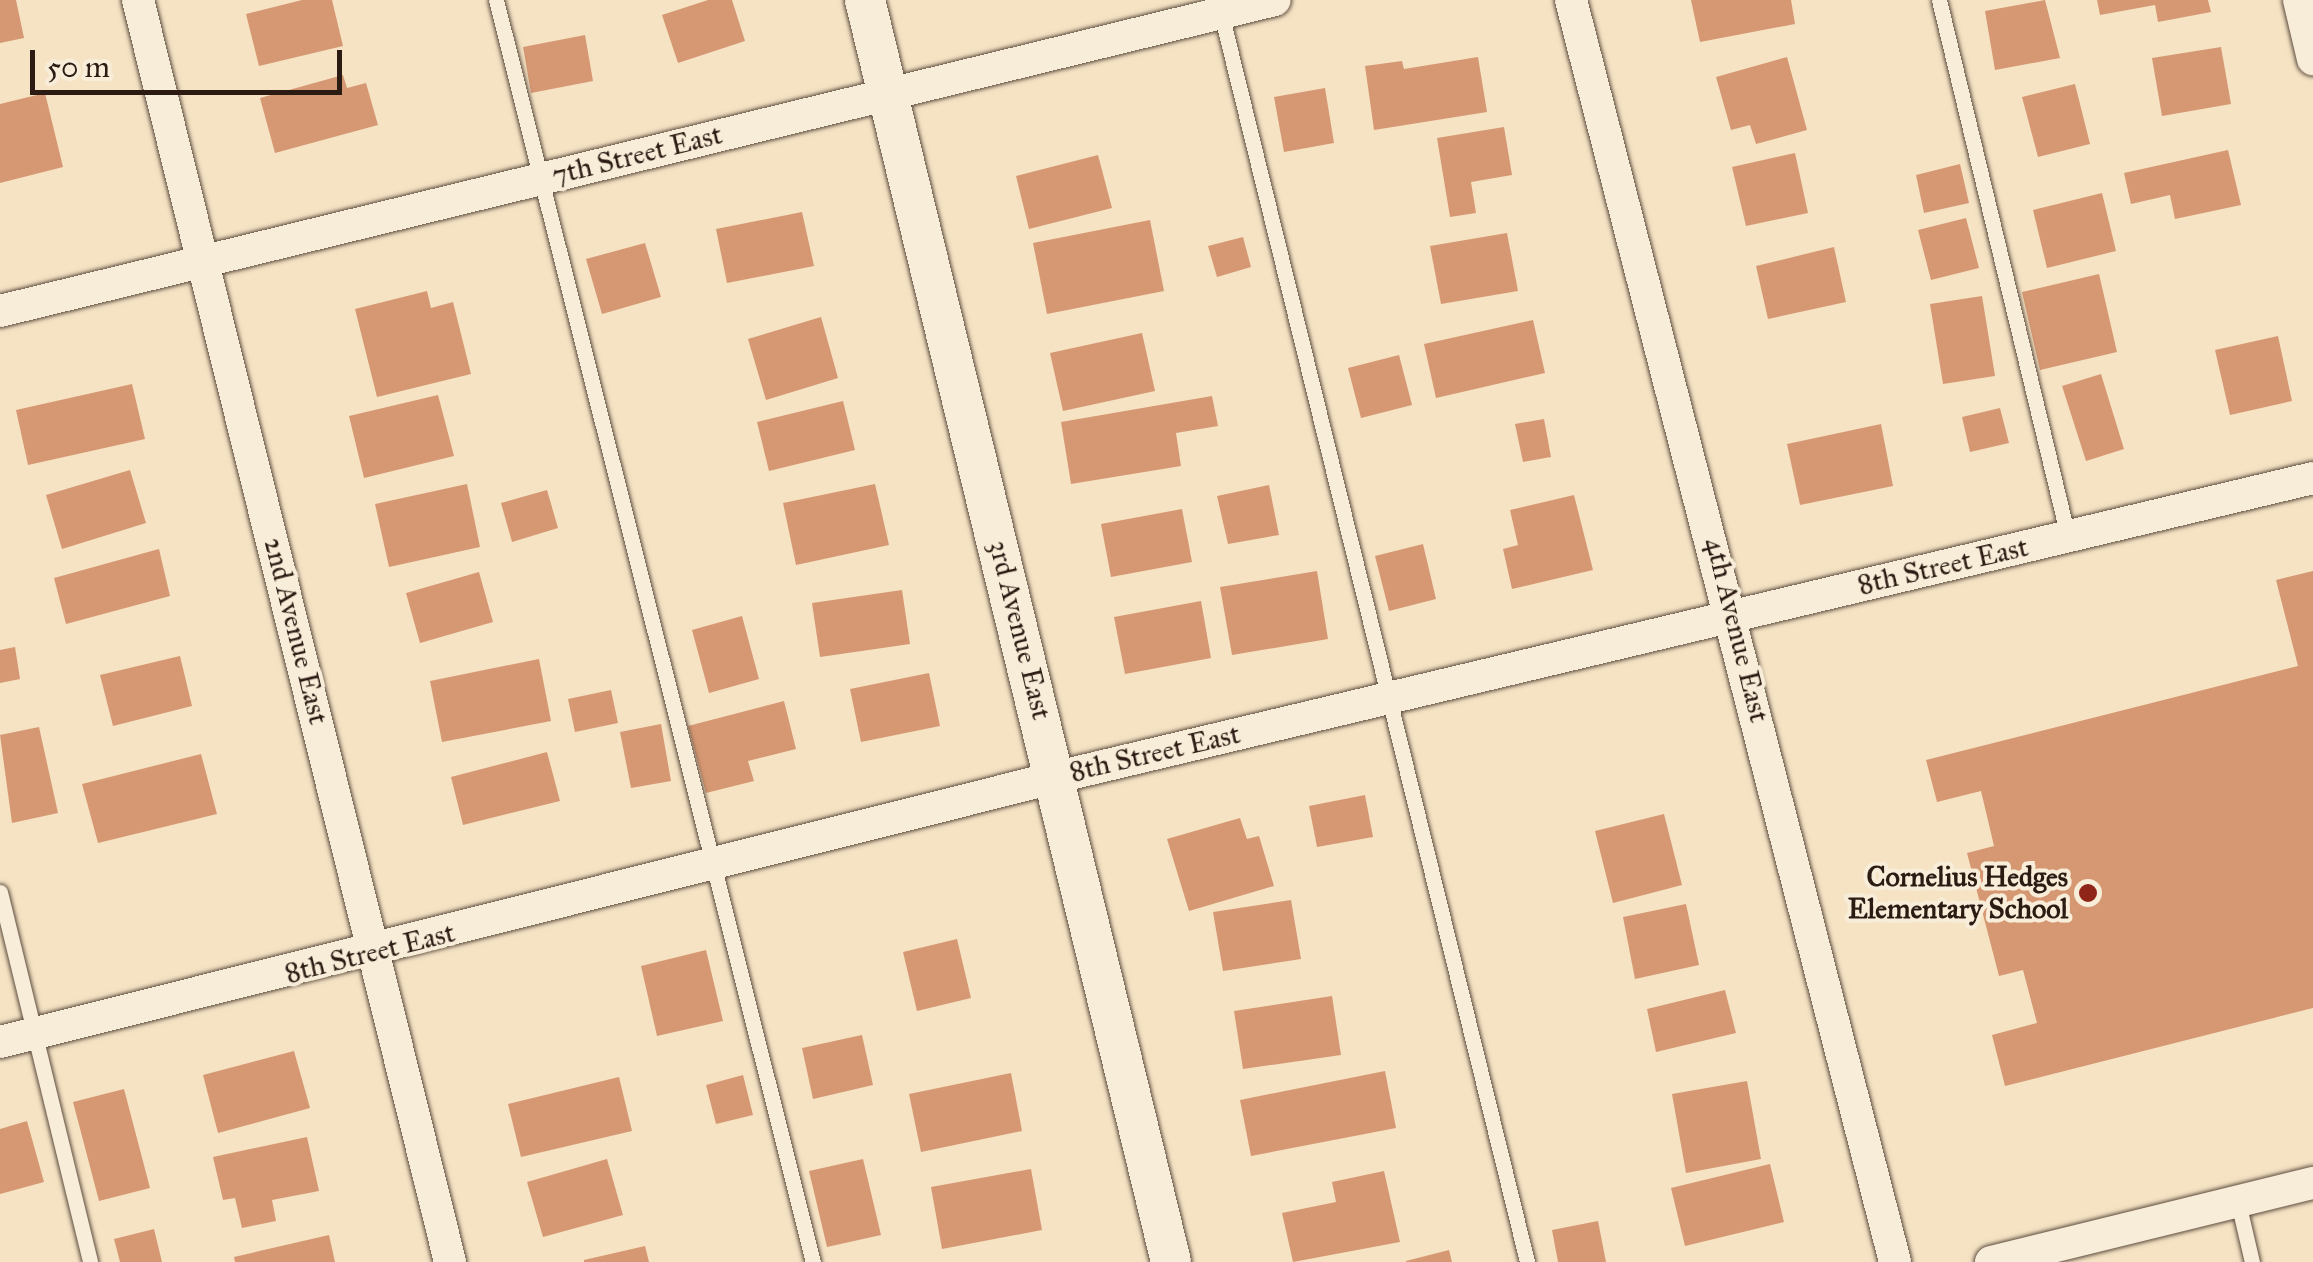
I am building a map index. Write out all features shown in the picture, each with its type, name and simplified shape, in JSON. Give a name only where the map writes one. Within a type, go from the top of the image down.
[{"type":"street","name":"2nd Avenue East","points":[[138,0],[377,952],[450,1262]]},
{"type":"street","name":"3rd Avenue East","points":[[864,0],[1056,776],[1171,1262]]},
{"type":"street","name":"7th Street East","points":[[0,311],[888,94],[1219,7],[1275,0]]},
{"type":"street","name":"4th Avenue East","points":[[1571,0],[1734,616],[1895,1262]]},
{"type":"street","points":[[2298,0],[2313,59]]},
{"type":"street","name":"8th Street East","points":[[0,1042],[377,952],[1056,776],[2313,478]]},
{"type":"street","points":[[1991,1262],[2313,1183]]},
{"type":"lane","points":[[496,0],[813,1262]]},
{"type":"lane","points":[[1940,0],[2068,537]]},
{"type":"lane","points":[[1219,7],[1527,1262]]},
{"type":"lane","points":[[0,892],[90,1262]]},
{"type":"lane","points":[[2238,1202],[2252,1262]]},
{"type":"building","points":[[0,0],[16,0],[24,38],[0,43]]},
{"type":"building","points":[[302,0],[332,0],[343,46],[259,66],[246,14]]},
{"type":"building","points":[[708,0],[732,0],[745,41],[678,63],[662,15]]},
{"type":"building","points":[[1691,0],[1791,0],[1795,24],[1700,42]]},
{"type":"building","points":[[2045,0],[2060,58],[1995,70],[1985,11]]},
{"type":"building","points":[[2097,0],[2208,0],[2211,12],[2158,22],[2155,5],[2100,15]]},
{"type":"building","points":[[585,35],[593,81],[531,93],[523,47]]},
{"type":"building","points":[[2221,47],[2231,104],[2162,116],[2152,58]]},
{"type":"building","points":[[1478,57],[1487,112],[1374,130],[1365,66],[1402,61],[1404,69]]},
{"type":"building","points":[[1787,57],[1807,130],[1756,144],[1750,125],[1731,130],[1716,77]]},
{"type":"building","points":[[343,75],[347,88],[366,83],[378,125],[275,153],[260,98]]},
{"type":"building","points":[[2075,84],[2090,144],[2038,157],[2022,97]]},
{"type":"building","points":[[1325,88],[1334,143],[1284,152],[1274,97]]},
{"type":"building","points":[[45,93],[63,167],[0,183],[0,104]]},
{"type":"building","points":[[1504,127],[1512,175],[1471,182],[1476,213],[1450,217],[1437,138]]},
{"type":"building","points":[[2228,150],[2241,205],[2175,219],[2170,195],[2131,204],[2124,173]]},
{"type":"building","points":[[1795,153],[1808,213],[1746,226],[1732,167]]},
{"type":"building","points":[[1098,155],[1112,208],[1029,229],[1016,176]]},
{"type":"building","points":[[1960,164],[1969,203],[1924,213],[1916,175]]},
{"type":"building","points":[[2102,193],[2116,251],[2047,268],[2033,210]]},
{"type":"building","points":[[802,212],[814,266],[727,283],[716,229]]},
{"type":"building","points":[[1966,218],[1979,268],[1931,280],[1918,230]]},
{"type":"building","points":[[1150,220],[1164,291],[1047,314],[1033,243]]},
{"type":"building","points":[[1507,233],[1518,291],[1441,304],[1430,246]]},
{"type":"building","points":[[1243,237],[1251,267],[1217,277],[1208,246]]},
{"type":"building","points":[[645,243],[661,297],[602,314],[586,259]]},
{"type":"building","points":[[1834,247],[1846,302],[1768,319],[1756,266]]},
{"type":"building","points":[[2099,274],[2117,352],[2040,370],[2022,292]]},
{"type":"building","points":[[427,291],[431,308],[453,302],[471,374],[377,397],[355,309]]},
{"type":"building","points":[[1982,296],[1995,376],[1943,384],[1930,304]]},
{"type":"building","points":[[821,317],[838,378],[766,400],[748,339]]},
{"type":"building","points":[[1533,320],[1545,373],[1436,398],[1424,344]]},
{"type":"building","points":[[1142,333],[1155,391],[1063,411],[1050,353]]},
{"type":"building","points":[[2278,336],[2292,401],[2230,415],[2215,350]]},
{"type":"building","points":[[1399,355],[1412,405],[1361,418],[1348,368]]},
{"type":"building","points":[[2101,374],[2124,449],[2086,461],[2062,386]]},
{"type":"building","points":[[132,384],[145,439],[28,465],[16,410]]},
{"type":"building","points":[[438,395],[454,456],[364,478],[349,416]]},
{"type":"building","points":[[1212,396],[1218,426],[1176,433],[1181,466],[1071,484],[1061,422]]},
{"type":"building","points":[[843,401],[855,450],[769,471],[757,422]]},
{"type":"building","points":[[2000,408],[2009,443],[1970,452],[1962,417]]},
{"type":"building","points":[[1544,419],[1551,457],[1523,462],[1515,424]]},
{"type":"building","points":[[1881,424],[1893,486],[1800,505],[1787,444]]},
{"type":"building","points":[[130,470],[146,523],[62,549],[46,495]]},
{"type":"building","points":[[467,484],[480,547],[389,567],[375,504]]},
{"type":"building","points":[[875,484],[889,545],[796,565],[783,503]]},
{"type":"building","points":[[1269,485],[1279,535],[1228,544],[1217,496]]},
{"type":"building","points":[[547,490],[558,528],[512,542],[501,503]]},
{"type":"building","points":[[1574,495],[1593,570],[1512,589],[1503,549],[1518,545],[1510,510]]},
{"type":"building","points":[[1182,509],[1192,562],[1111,577],[1101,524]]},
{"type":"building","points":[[1423,544],[1436,599],[1389,611],[1375,556]]},
{"type":"building","points":[[159,549],[170,596],[66,624],[54,578]]},
{"type":"building","points":[[1317,571],[1328,639],[1232,655],[1220,587]]},
{"type":"building","points":[[2313,571],[2313,1008],[2005,1086],[1992,1035],[2037,1023],[2023,970],[1999,976],[1967,853],[1994,846],[1981,791],[1937,802],[1926,760],[2298,666],[2276,580]]},
{"type":"building","points":[[479,572],[493,622],[420,643],[406,593]]},
{"type":"building","points":[[902,590],[910,644],[820,657],[812,603]]},
{"type":"building","points":[[1201,601],[1211,658],[1125,674],[1114,617]]},
{"type":"building","points":[[742,616],[759,679],[709,693],[692,630]]},
{"type":"building","points":[[15,647],[20,679],[0,683],[0,650]]},
{"type":"building","points":[[180,656],[192,706],[113,726],[100,675]]},
{"type":"building","points":[[539,659],[551,721],[442,742],[430,681]]},
{"type":"building","points":[[929,673],[940,726],[861,742],[850,689]]},
{"type":"building","points":[[611,690],[618,723],[575,732],[568,699]]},
{"type":"building","points":[[784,701],[796,749],[748,761],[754,781],[706,793],[688,726]]},
{"type":"building","points":[[661,724],[671,781],[631,788],[620,732]]},
{"type":"building","points":[[39,727],[58,813],[12,823],[0,735]]},
{"type":"building","points":[[547,752],[560,801],[463,825],[451,777]]},
{"type":"building","points":[[201,754],[217,814],[98,843],[82,784]]},
{"type":"building","points":[[1365,795],[1373,837],[1317,847],[1309,806]]},
{"type":"building","points":[[1664,814],[1682,885],[1613,903],[1595,831]]},
{"type":"building","points":[[1240,818],[1247,839],[1259,836],[1274,886],[1189,911],[1167,839]]},
{"type":"building","points":[[1291,900],[1301,959],[1223,971],[1213,912]]},
{"type":"building","points":[[1686,904],[1699,965],[1635,979],[1623,917]]},
{"type":"building","points":[[957,939],[971,998],[917,1011],[903,952]]},
{"type":"building","points":[[706,950],[723,1021],[657,1036],[641,966]]},
{"type":"building","points":[[1725,990],[1736,1033],[1656,1052],[1647,1009]]},
{"type":"building","points":[[1332,996],[1341,1055],[1243,1069],[1234,1011]]},
{"type":"building","points":[[862,1035],[873,1085],[813,1099],[802,1048]]},
{"type":"building","points":[[294,1051],[310,1108],[218,1133],[203,1075]]},
{"type":"building","points":[[1385,1071],[1396,1128],[1251,1156],[1240,1100]]},
{"type":"building","points":[[1011,1073],[1022,1131],[921,1152],[909,1094]]},
{"type":"building","points":[[743,1075],[753,1115],[716,1124],[706,1085]]},
{"type":"building","points":[[619,1077],[632,1131],[521,1157],[508,1104]]},
{"type":"building","points":[[1747,1081],[1761,1159],[1686,1173],[1672,1094]]},
{"type":"building","points":[[124,1089],[150,1188],[99,1201],[73,1102]]},
{"type":"building","points":[[27,1121],[44,1182],[0,1194],[0,1129]]},
{"type":"building","points":[[307,1137],[319,1191],[272,1200],[276,1221],[242,1228],[235,1198],[223,1200],[213,1157]]},
{"type":"building","points":[[607,1159],[623,1215],[543,1237],[527,1182]]},
{"type":"building","points":[[863,1159],[881,1235],[827,1247],[809,1171]]},
{"type":"building","points":[[1770,1164],[1784,1222],[1685,1246],[1671,1188]]},
{"type":"building","points":[[1031,1169],[1042,1230],[942,1249],[931,1187]]},
{"type":"building","points":[[1384,1171],[1400,1242],[1293,1262],[1282,1213],[1336,1202],[1332,1182]]},
{"type":"building","points":[[1598,1221],[1606,1262],[1558,1262],[1552,1230]]},
{"type":"building","points":[[154,1229],[162,1262],[120,1262],[114,1239]]},
{"type":"building","points":[[329,1235],[335,1262],[235,1262],[234,1257]]},
{"type":"building","points":[[645,1246],[649,1262],[584,1262],[584,1260]]},
{"type":"building","points":[[1449,1250],[1452,1262],[1406,1262],[1406,1261]]},
{"type":"place","name":"Cornelius Hedges Elementary School","points":[[2088,893]]}]
